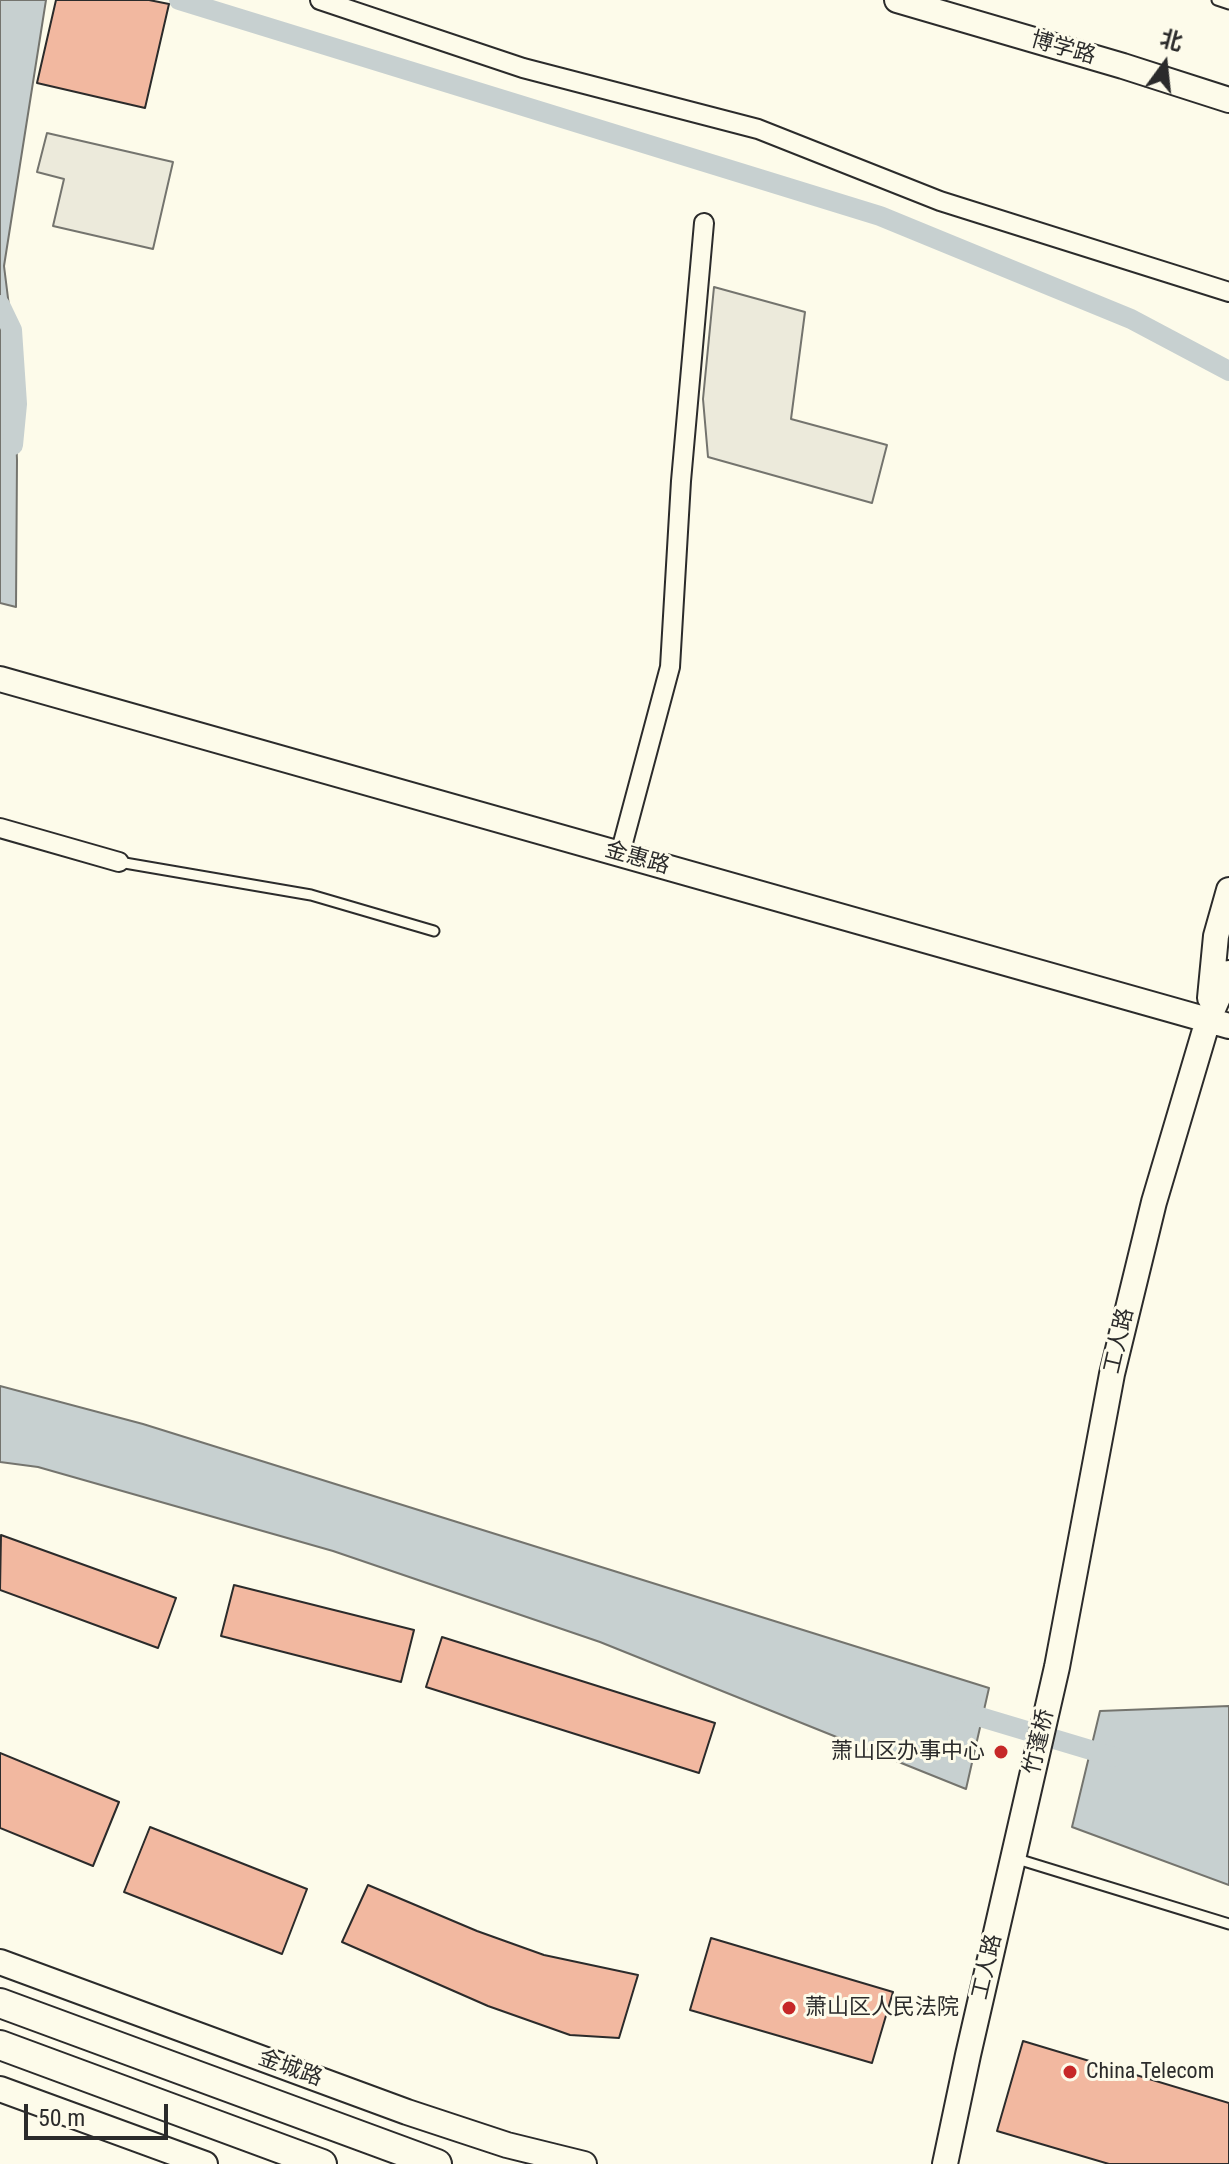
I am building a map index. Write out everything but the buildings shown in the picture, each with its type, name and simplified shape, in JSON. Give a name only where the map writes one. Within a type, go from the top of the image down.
[{"type":"main road","name":"博学路","points":[[897,0],[1229,100]]},
{"type":"main road","name":"金惠路","points":[[0,679],[1219,1023]]},
{"type":"main road","name":"工人路","points":[[1219,1023],[1216,936],[1229,890]]},
{"type":"main road","name":"工人路","points":[[1057,1667],[1112,1374],[1154,1202],[1219,1023],[1229,973]]},
{"type":"main road","name":"竹蓬桥","points":[[1023,1818],[1057,1667]]},
{"type":"main road","name":"工人路","points":[[945,2164],[1023,1818]]},
{"type":"main road","name":"金城路","points":[[0,1962],[407,2112],[507,2145],[584,2164]]},
{"type":"main road","name":"金城路","points":[[0,2003],[437,2164]]},
{"type":"main road","points":[[0,2045],[322,2164]]},
{"type":"main road","points":[[0,2089],[205,2164]]},
{"type":"street","points":[[320,0],[523,68],[758,129],[940,201],[1229,292]]},
{"type":"street","points":[[620,854],[670,667],[681,481],[704,223]]},
{"type":"street","points":[[4,829],[119,862]]},
{"type":"lane","points":[[119,862],[311,895],[434,931]]},
{"type":"lane","points":[[1013,1857],[1229,1924]]},
{"type":"shaded area","points":[[0,0],[46,0],[4,266],[12,330],[17,460],[16,607],[0,603]]},
{"type":"shaded area","points":[[47,133],[173,162],[153,249],[53,226],[64,179],[37,172]]},
{"type":"shaded area","points":[[714,287],[805,312],[791,419],[887,445],[872,503],[708,457],[703,399]]},
{"type":"shaded area","points":[[0,1386],[143,1424],[989,1688],[966,1789],[600,1642],[333,1551],[38,1467],[0,1462]]},
{"type":"shaded area","points":[[1229,1706],[1229,1885],[1072,1827],[1100,1711]]},
{"type":"waterway","points":[[179,0],[880,216],[1131,319],[1229,371]]},
{"type":"waterway","points":[[0,305],[12,330],[17,404],[13,445]]},
{"type":"waterway","points":[[957,1710],[1114,1757]]},
{"type":"place","name":"萧山区办事中心","points":[[1001,1752]]},
{"type":"place","name":"萧山区人民法院","points":[[789,2008]]},
{"type":"place","name":"China Telecom","points":[[1070,2072]]}]
